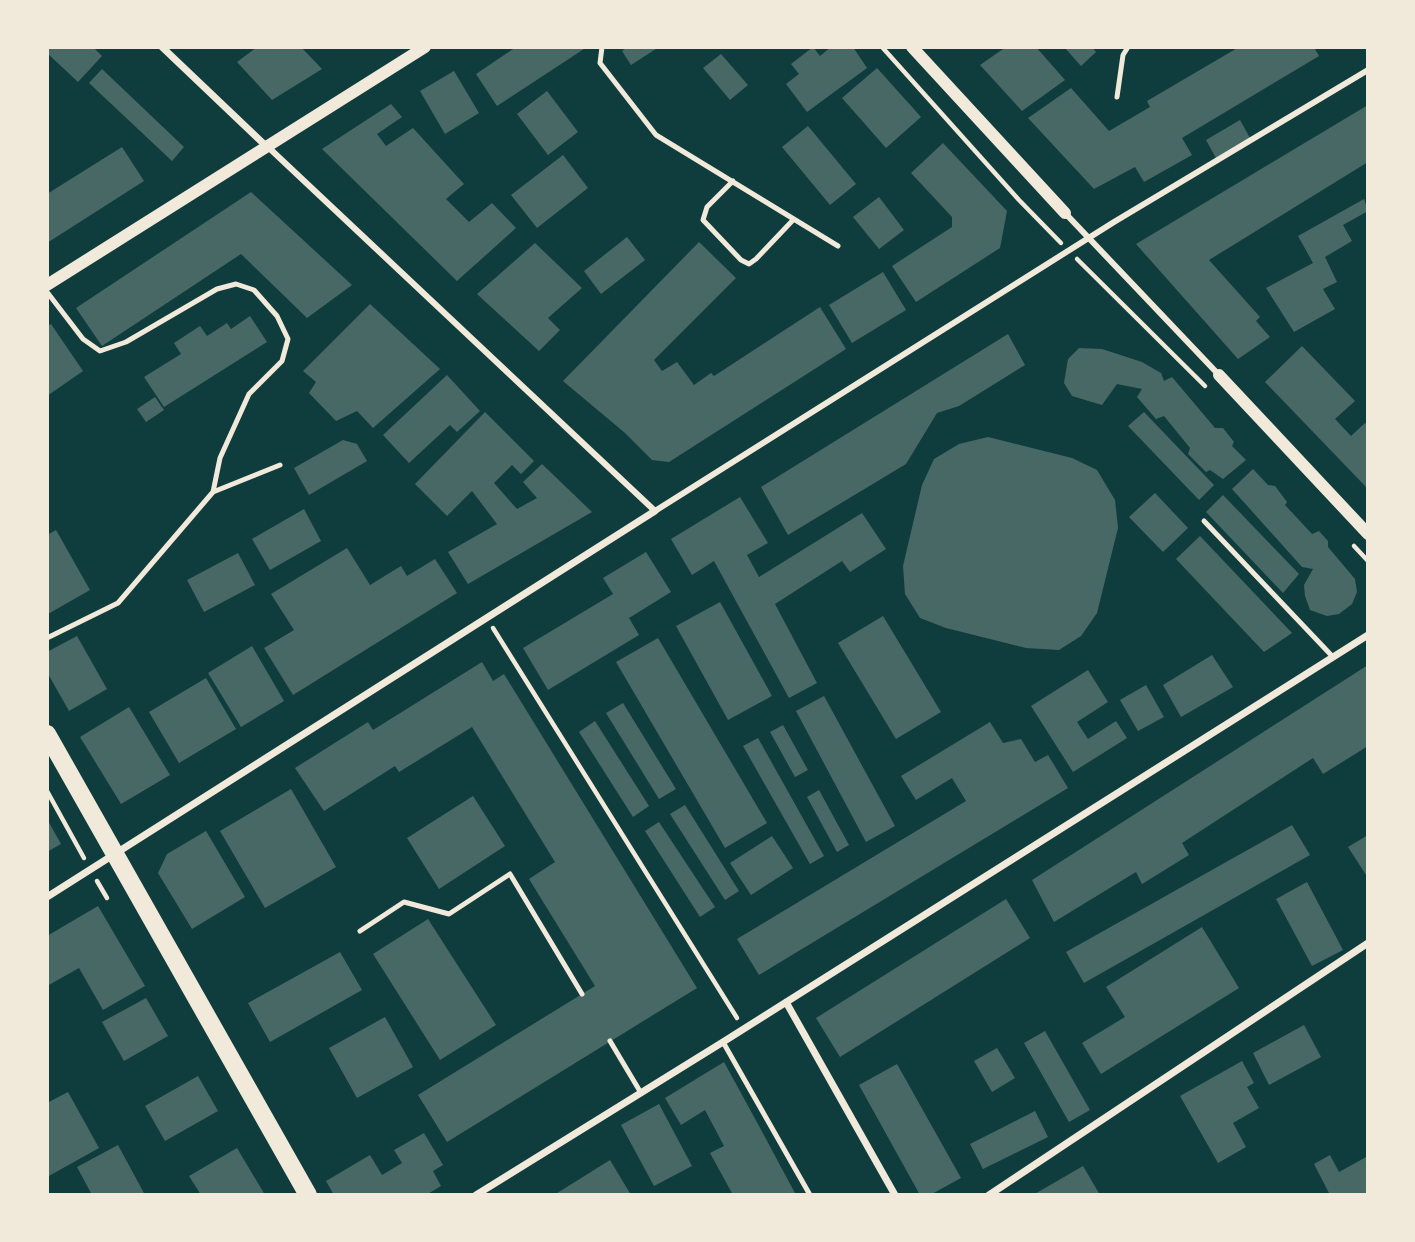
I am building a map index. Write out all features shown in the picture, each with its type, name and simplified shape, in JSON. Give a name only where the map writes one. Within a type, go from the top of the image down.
[{"type":"main road","points":[[47,734],[308,1195]]},
{"type":"street","points":[[162,47],[655,511]]},
{"type":"street","points":[[47,285],[425,47]]},
{"type":"street","points":[[912,47],[1368,534]]},
{"type":"street","points":[[47,897],[1088,238],[1368,70]]},
{"type":"street","points":[[476,1195],[1368,635]]},
{"type":"street","points":[[989,1195],[1368,943]]},
{"type":"street","points":[[786,1002],[895,1195]]},
{"type":"lane","points":[[602,47],[600,63],[656,135],[838,246]]},
{"type":"lane","points":[[1116,97],[1123,55],[1128,47]]},
{"type":"lane","points":[[733,181],[707,207],[703,219],[741,260],[748,264],[756,259],[794,219]]},
{"type":"lane","points":[[47,292],[83,339],[100,351],[126,342],[217,289],[236,284],[254,290],[277,316],[288,339],[282,360],[250,394],[220,458],[213,492]]},
{"type":"lane","points":[[47,638],[118,603],[213,492],[281,465]]},
{"type":"lane","points":[[1203,521],[1333,657]]},
{"type":"lane","points":[[360,931],[404,902],[449,914],[510,874],[582,994]]},
{"type":"lane","points":[[610,1041],[641,1093]]},
{"type":"lane","points":[[723,1042],[810,1195]]},
{"type":"path","points":[[882,47],[1019,200],[1206,386]]},
{"type":"path","points":[[1350,542],[1368,561]]},
{"type":"path","points":[[487,618],[743,1029]]},
{"type":"path","points":[[47,791],[107,898]]},
{"type":"building","points":[[47,47],[93,47],[102,56],[78,82],[47,53]]},
{"type":"building","points":[[257,47],[301,47],[322,69],[272,100],[237,62]]},
{"type":"building","points":[[516,47],[587,47],[497,106],[476,74]]},
{"type":"building","points":[[627,47],[659,47],[631,65],[622,51]]},
{"type":"building","points":[[813,47],[820,56],[831,47],[853,47],[867,68],[807,112],[786,84],[799,74],[791,64]]},
{"type":"building","points":[[1006,47],[1036,47],[1065,80],[1022,111],[980,65]]},
{"type":"building","points":[[1064,47],[1092,47],[1096,52],[1081,66]]},
{"type":"building","points":[[1239,47],[1314,47],[1319,56],[1182,138],[1192,155],[1144,182],[1135,167],[1094,189],[1028,118],[1071,88],[1109,131],[1150,107],[1147,101]]},
{"type":"building","points":[[721,54],[748,85],[730,100],[703,68]]},
{"type":"building","points":[[877,68],[921,117],[886,148],[842,98]]},
{"type":"building","points":[[102,69],[184,147],[172,161],[89,83]]},
{"type":"building","points":[[454,71],[479,113],[445,134],[420,91]]},
{"type":"building","points":[[547,91],[578,132],[548,155],[517,114]]},
{"type":"building","points":[[391,104],[402,117],[377,134],[386,146],[413,128],[464,184],[446,199],[469,222],[492,203],[516,228],[457,281],[322,149]]},
{"type":"building","points":[[1368,105],[1368,162],[1209,260],[1260,317],[1256,321],[1270,337],[1238,359],[1136,244]]},
{"type":"building","points":[[1240,120],[1250,138],[1216,158],[1206,140]]},
{"type":"building","points":[[808,126],[856,184],[830,205],[782,147]]},
{"type":"building","points":[[943,143],[1007,211],[1000,248],[916,302],[892,266],[952,227],[952,217],[911,173]]},
{"type":"building","points":[[122,147],[144,181],[47,243],[47,194]]},
{"type":"building","points":[[563,155],[588,188],[537,228],[511,195]]},
{"type":"building","points":[[251,192],[352,285],[307,318],[241,254],[102,346],[76,308]]},
{"type":"building","points":[[879,197],[904,230],[879,249],[853,217]]},
{"type":"building","points":[[1364,199],[1368,211],[1343,225],[1352,241],[1325,257],[1337,282],[1323,289],[1335,309],[1294,332],[1266,288],[1313,263],[1298,236]]},
{"type":"building","points":[[627,237],[645,260],[601,294],[584,271]]},
{"type":"building","points":[[699,242],[736,278],[654,360],[662,371],[677,362],[694,385],[711,373],[714,376],[820,307],[846,349],[669,462],[652,460],[625,433],[563,381]]},
{"type":"building","points":[[535,243],[582,288],[548,318],[560,330],[539,351],[477,294]]},
{"type":"building","points":[[883,272],[906,310],[852,343],[829,305]]},
{"type":"building","points":[[370,304],[440,369],[373,428],[357,411],[336,421],[309,393],[316,382],[303,371]]},
{"type":"building","points":[[250,316],[267,342],[164,407],[144,377],[181,354],[174,343],[200,326],[207,336],[227,323],[231,329]]},
{"type":"building","points":[[51,324],[83,371],[47,396],[47,326]]},
{"type":"building","points":[[1008,334],[1025,365],[959,406],[937,413],[906,464],[788,535],[761,487]]},
{"type":"building","points":[[1302,346],[1355,401],[1335,419],[1351,436],[1365,423],[1368,426],[1368,489],[1265,382]]},
{"type":"building","points":[[1079,348],[1102,349],[1142,362],[1161,373],[1164,381],[1172,377],[1215,428],[1223,428],[1234,442],[1232,446],[1246,460],[1223,479],[1210,470],[1206,472],[1188,454],[1190,448],[1164,416],[1156,419],[1137,397],[1142,389],[1117,384],[1102,405],[1072,396],[1064,383],[1068,359]]},
{"type":"building","points":[[447,375],[480,411],[457,432],[450,425],[409,463],[383,435]]},
{"type":"building","points":[[155,397],[164,410],[146,422],[137,409]]},
{"type":"building","points":[[485,412],[534,461],[521,474],[512,465],[494,483],[517,509],[537,498],[523,482],[542,464],[592,512],[468,584],[448,552],[497,524],[472,491],[447,516],[415,484]]},
{"type":"building","points":[[1144,412],[1214,485],[1199,500],[1128,426]]},
{"type":"building","points":[[988,437],[1072,458],[1097,470],[1115,500],[1118,528],[1097,613],[1081,636],[1059,650],[1026,648],[946,628],[920,618],[905,594],[903,566],[922,485],[934,459],[959,444]]},
{"type":"building","points":[[343,440],[357,444],[367,461],[309,495],[294,468]]},
{"type":"building","points":[[1253,469],[1268,485],[1275,486],[1287,502],[1285,505],[1312,534],[1319,531],[1328,541],[1328,547],[1355,579],[1357,592],[1352,604],[1339,614],[1327,616],[1310,610],[1304,585],[1313,569],[1302,567],[1232,489]]},
{"type":"building","points":[[1155,493],[1188,528],[1163,552],[1129,517]]},
{"type":"building","points":[[1223,495],[1299,574],[1283,593],[1206,512]]},
{"type":"building","points":[[740,497],[768,543],[747,555],[759,577],[862,513],[886,549],[850,572],[842,561],[775,604],[817,683],[789,698],[714,561],[692,575],[671,539]]},
{"type":"building","points":[[304,509],[321,541],[270,570],[252,539]]},
{"type":"building","points":[[56,530],[90,590],[48,614],[47,535]]},
{"type":"building","points":[[1200,536],[1292,633],[1264,652],[1176,559]]},
{"type":"building","points":[[347,548],[370,585],[401,566],[407,576],[435,559],[457,593],[293,695],[264,648],[294,630],[271,594]]},
{"type":"building","points":[[646,552],[671,592],[629,618],[639,635],[548,690],[523,648],[613,594],[603,578]]},
{"type":"building","points":[[238,553],[255,585],[204,612],[187,580]]},
{"type":"building","points":[[720,602],[772,696],[728,720],[676,626]]},
{"type":"building","points":[[883,616],[941,712],[896,739],[838,643]]},
{"type":"building","points":[[77,636],[107,689],[69,711],[47,672],[47,652]]},
{"type":"building","points":[[658,638],[767,823],[725,848],[616,662]]},
{"type":"building","points":[[252,646],[284,701],[241,727],[208,673]]},
{"type":"building","points":[[1212,655],[1233,687],[1181,717],[1163,685]]},
{"type":"building","points":[[482,662],[493,681],[504,674],[697,988],[447,1142],[418,1095],[595,986],[529,879],[555,862],[472,727],[399,772],[395,766],[324,811],[295,768],[368,722],[373,730]]},
{"type":"building","points":[[1368,665],[1368,746],[1323,774],[1313,758],[1182,843],[1189,855],[1142,884],[1136,872],[1054,922],[1032,880]]},
{"type":"building","points":[[1088,670],[1108,702],[1077,722],[1088,739],[1116,721],[1127,738],[1073,772],[1031,706]]},
{"type":"building","points":[[206,678],[236,729],[179,763],[149,712]]},
{"type":"building","points":[[1146,685],[1164,717],[1138,731],[1120,700]]},
{"type":"building","points":[[824,696],[895,826],[866,842],[796,711]]},
{"type":"building","points":[[623,703],[676,789],[659,799],[606,713]]},
{"type":"building","points":[[129,707],[170,775],[121,804],[80,737]]},
{"type":"building","points":[[595,721],[649,806],[633,817],[579,732]]},
{"type":"building","points":[[990,722],[1003,743],[1021,739],[1035,762],[1048,755],[1068,788],[759,975],[737,939],[966,801],[952,778],[916,800],[901,776]]},
{"type":"building","points":[[783,725],[808,770],[795,777],[770,732]]},
{"type":"building","points":[[758,738],[824,856],[810,864],[743,746]]},
{"type":"building","points":[[291,789],[336,867],[265,908],[220,831]]},
{"type":"building","points":[[819,790],[849,845],[837,852],[807,797]]},
{"type":"building","points":[[473,796],[505,846],[439,889],[407,838]]},
{"type":"building","points":[[685,805],[739,891],[725,900],[670,814]]},
{"type":"building","points":[[47,819],[61,844],[47,852]]},
{"type":"building","points":[[659,822],[715,907],[700,917],[645,831]]},
{"type":"building","points":[[1292,825],[1310,855],[1084,983],[1066,952]]},
{"type":"building","points":[[206,831],[245,897],[192,929],[158,873],[167,854]]},
{"type":"building","points":[[1368,835],[1368,878],[1348,847]]},
{"type":"building","points":[[772,836],[793,868],[751,895],[730,863]]},
{"type":"building","points":[[1307,882],[1343,950],[1312,966],[1276,899]]},
{"type":"building","points":[[1006,899],[1030,938],[840,1057],[816,1018]]},
{"type":"building","points":[[98,906],[145,986],[103,1010],[79,968],[47,986],[47,936]]},
{"type":"building","points":[[428,919],[496,1025],[440,1060],[373,954]]},
{"type":"building","points":[[1202,927],[1239,988],[1101,1074],[1082,1043],[1125,1017],[1106,987]]},
{"type":"building","points":[[340,952],[362,990],[270,1042],[248,1003]]},
{"type":"building","points":[[146,998],[168,1036],[124,1061],[102,1022]]},
{"type":"building","points":[[385,1017],[413,1067],[357,1098],[329,1048]]},
{"type":"building","points":[[1304,1025],[1321,1057],[1269,1085],[1253,1053]]},
{"type":"building","points":[[1045,1031],[1090,1110],[1069,1122],[1024,1043]]},
{"type":"building","points":[[997,1048],[1015,1078],[992,1092],[974,1061]]},
{"type":"building","points":[[1242,1061],[1254,1083],[1247,1087],[1259,1108],[1233,1123],[1246,1147],[1218,1163],[1180,1096]]},
{"type":"building","points":[[724,1062],[796,1195],[733,1195],[710,1153],[724,1146],[705,1110],[681,1125],[665,1098]]},
{"type":"building","points":[[897,1064],[961,1178],[930,1195],[920,1195],[859,1085]]},
{"type":"building","points":[[198,1076],[218,1111],[165,1141],[145,1106]]},
{"type":"building","points":[[68,1092],[99,1148],[47,1177],[47,1103]]},
{"type":"building","points":[[659,1104],[692,1166],[654,1186],[621,1125]]},
{"type":"building","points":[[1035,1111],[1048,1137],[983,1169],[970,1144]]},
{"type":"building","points":[[424,1133],[443,1165],[433,1171],[441,1186],[426,1195],[334,1195],[326,1181],[370,1155],[382,1175],[402,1163],[394,1150]]},
{"type":"building","points":[[118,1145],[145,1195],[92,1195],[77,1167]]},
{"type":"building","points":[[237,1148],[265,1195],[201,1195],[189,1176]]},
{"type":"building","points":[[1330,1155],[1339,1172],[1368,1156],[1368,1195],[1330,1195],[1314,1164]]},
{"type":"building","points":[[610,1160],[631,1195],[554,1195]]},
{"type":"building","points":[[1083,1166],[1100,1195],[1033,1195]]}]
